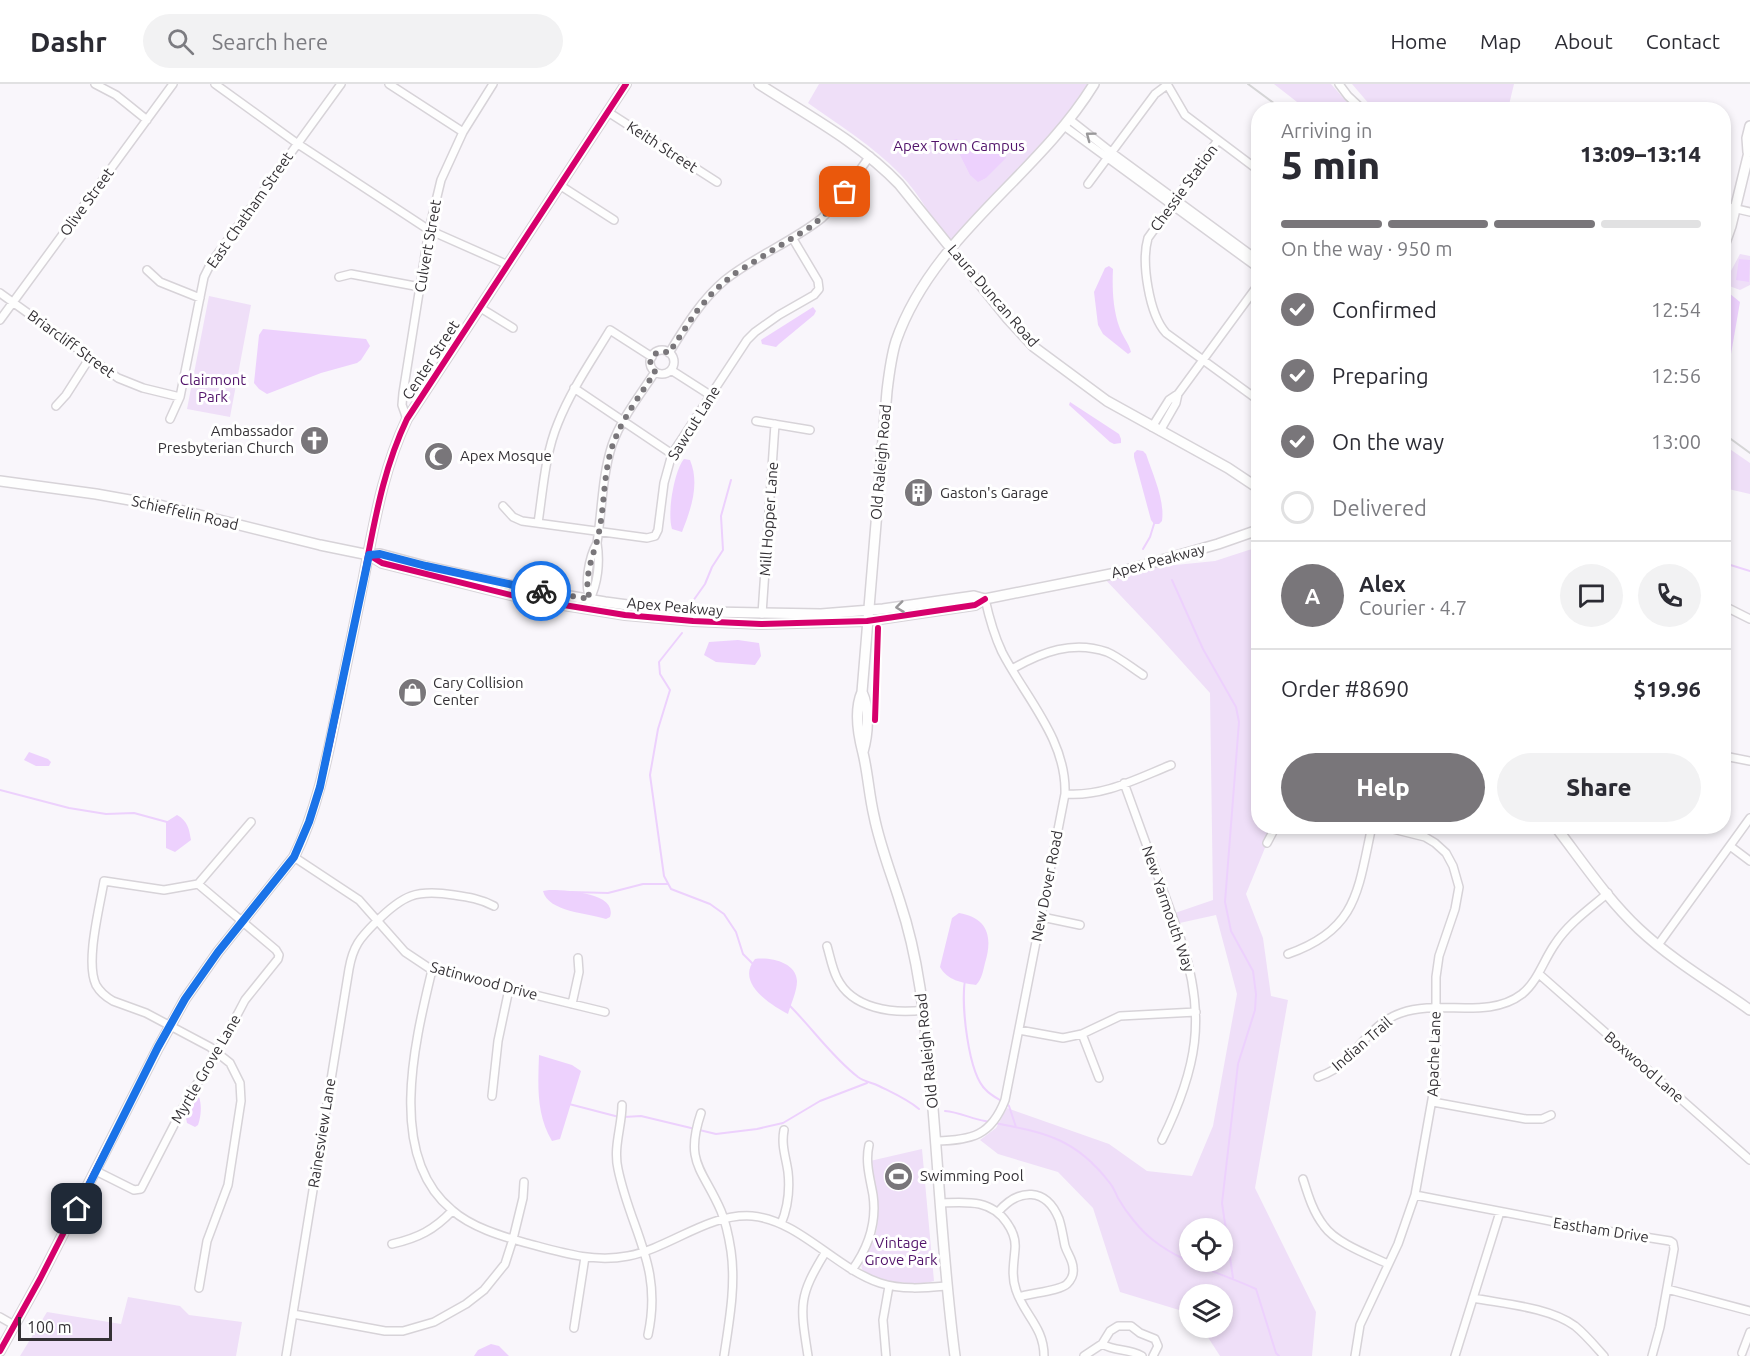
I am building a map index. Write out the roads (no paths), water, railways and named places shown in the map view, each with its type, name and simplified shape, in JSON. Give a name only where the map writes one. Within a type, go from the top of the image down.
[{"type":"main road","name":"Center Street","points":[[0,1351],[96,1171],[170,1025],[203,972],[294,857],[309,822],[320,787],[369,555],[376,509],[397,441],[408,419],[480,307],[627,84]]},
{"type":"main road","name":"Laura Duncan Road","points":[[759,84],[870,156],[899,184],[1008,319],[1034,347],[1096,394],[1251,483]]},
{"type":"main road","name":"Old Raleigh Road","points":[[955,1356],[924,1010],[912,940],[881,847],[868,789],[863,752],[866,742],[867,701],[862,692],[887,391],[899,333],[919,292],[938,262],[1067,123],[1094,84]]},
{"type":"main road","points":[[1731,224],[1749,150],[1747,138],[1750,126]]},
{"type":"main road","name":"Schieffelin Road","points":[[0,481],[163,506],[272,534],[369,555]]},
{"type":"main road","name":"Apex Peakway","points":[[589,604],[651,618],[726,623],[867,621],[975,605],[985,599],[1116,573],[1251,532]]},
{"type":"main road","name":"Apex Peakway","points":[[369,555],[382,563],[527,599],[589,604],[709,612],[802,614],[868,610],[974,596],[985,599]]},
{"type":"main road","points":[[1561,834],[1638,928],[1658,945],[1750,1010]]},
{"type":"street","points":[[95,84],[116,95],[147,120]]},
{"type":"street","name":"Olive Street","points":[[0,320],[173,84]]},
{"type":"street","points":[[215,84],[298,144],[429,230],[508,265]]},
{"type":"street","name":"East Chatham Street","points":[[171,419],[180,397],[204,277],[211,263],[340,84]]},
{"type":"street","points":[[389,84],[463,132]]},
{"type":"street","name":"Culvert Street","points":[[408,419],[402,405],[403,393],[429,230],[441,180],[463,132],[493,84]]},
{"type":"street","points":[[1088,184],[1155,94],[1167,84],[1185,115],[1251,165]]},
{"type":"street","points":[[1339,84],[1354,102]]},
{"type":"street","name":"Keith Street","points":[[608,112],[717,182]]},
{"type":"street","points":[[1067,123],[1173,202],[1251,255]]},
{"type":"street","name":"Chessie Station","points":[[1218,140],[1152,231],[1145,255],[1152,306],[1161,327],[1251,395]]},
{"type":"street","points":[[669,353],[696,312],[714,291],[734,274],[812,226],[834,206],[870,156]]},
{"type":"street","points":[[561,186],[614,220]]},
{"type":"street","points":[[1173,202],[1251,263]]},
{"type":"street","points":[[1731,208],[1750,212]]},
{"type":"street","name":"Sawcut Lane","points":[[503,506],[513,517],[538,523],[650,538],[655,536],[658,530],[666,474],[672,454],[710,395],[755,332],[817,293],[818,281],[793,238]]},
{"type":"street","points":[[147,270],[160,282],[200,298]]},
{"type":"street","points":[[339,277],[351,274],[420,287]]},
{"type":"street","name":"Briarcliff Street","points":[[0,293],[14,301],[89,359],[125,382],[180,397]]},
{"type":"street","points":[[1156,429],[1176,404],[1178,394],[1251,295]]},
{"type":"street","points":[[480,307],[513,328]]},
{"type":"street","points":[[538,523],[552,439],[574,388],[610,330],[652,357]]},
{"type":"street","points":[[660,351],[669,353],[674,363],[671,370],[662,374],[655,372],[651,367],[652,357],[660,351]]},
{"type":"street","points":[[56,406],[66,395],[89,359]]},
{"type":"street","points":[[671,370],[710,395]]},
{"type":"street","points":[[589,604],[587,591],[592,553],[597,543],[609,457],[617,433],[655,372]]},
{"type":"street","points":[[574,388],[672,454]]},
{"type":"street","points":[[756,421],[810,430]]},
{"type":"street","name":"Mill Hopper Lane","points":[[762,614],[776,424]]},
{"type":"street","name":"New Dover Road","points":[[936,1141],[976,1136],[997,1119],[1005,1100],[1065,794],[1063,765],[1053,740],[995,636],[985,599]]},
{"type":"street","points":[[1731,610],[1750,619]]},
{"type":"street","points":[[1012,669],[1050,651],[1079,647],[1109,653],[1143,675]]},
{"type":"street","points":[[1731,757],[1750,761]]},
{"type":"street","points":[[1065,794],[1103,792],[1171,765]]},
{"type":"street","name":"New Yarmouth Way","points":[[1124,783],[1188,963],[1194,990],[1196,1036],[1190,1072],[1173,1118],[1161,1140]]},
{"type":"street","points":[[1658,945],[1750,818]]},
{"type":"street","points":[[199,1288],[207,1241],[228,1185],[242,1101],[240,1083],[230,1063],[218,1052],[170,1025],[113,1001],[102,993],[96,984],[91,963],[104,880],[164,890],[198,884],[250,822]]},
{"type":"street","points":[[1268,843],[1272,834]]},
{"type":"street","points":[[1288,954],[1328,933],[1350,910],[1358,887],[1370,834]]},
{"type":"street","name":"Apache Lane","points":[[1355,1356],[1360,1325],[1407,1222],[1415,1196],[1436,1077],[1436,977],[1439,956],[1458,899],[1457,876],[1446,853],[1425,837],[1413,834]]},
{"type":"street","points":[[1730,846],[1750,861]]},
{"type":"street","name":"Satinwood Drive","points":[[294,857],[348,892],[378,920],[405,952],[432,970],[605,1012]]},
{"type":"street","points":[[198,884],[243,922]]},
{"type":"street","name":"Rainesview Lane","points":[[286,1356],[352,954],[360,938],[400,900],[421,892],[463,896],[482,900],[494,906]]},
{"type":"street","name":"Indian Trail","points":[[1318,1077],[1334,1070],[1373,1031],[1390,1017],[1402,1012],[1436,1008],[1491,1007],[1502,1005],[1521,994],[1530,987],[1539,974],[1563,933],[1608,893]]},
{"type":"street","points":[[1042,917],[1080,925]]},
{"type":"street","name":"Myrtle Grove Lane","points":[[96,1171],[134,1190],[141,1189],[191,1092],[218,1052],[245,1000],[276,963],[279,955],[276,950],[243,922]]},
{"type":"street","points":[[827,946],[835,975],[844,990],[857,1000],[891,1011],[924,1010]]},
{"type":"street","points":[[572,1004],[579,972],[578,958]]},
{"type":"street","points":[[432,970],[414,1053],[412,1133],[415,1153],[422,1172],[432,1189],[452,1211],[479,1226],[513,1239],[585,1257],[610,1259],[645,1252],[723,1220],[749,1216],[781,1224],[852,1270],[889,1286],[919,1288],[947,1286]]},
{"type":"street","name":"Boxwood Lane","points":[[1539,974],[1750,1160]]},
{"type":"street","points":[[492,1096],[498,1041],[509,989]]},
{"type":"street","points":[[1019,1030],[1063,1038],[1082,1034],[1120,1016],[1196,1012]]},
{"type":"street","points":[[1082,1034],[1099,1078]]},
{"type":"street","points":[[1433,1102],[1526,1119],[1542,1119],[1551,1115]]},
{"type":"street","points":[[622,1105],[622,1119],[616,1149],[618,1168],[651,1276],[653,1295],[648,1335]]},
{"type":"street","points":[[701,1113],[694,1140],[694,1159],[721,1211],[733,1273],[724,1356]]},
{"type":"street","points":[[781,1224],[787,1208],[789,1192],[782,1144],[784,1130]]},
{"type":"street","points":[[852,1270],[865,1248],[874,1220],[866,1158],[869,1145]]},
{"type":"street","points":[[1303,1179],[1312,1205],[1324,1227],[1347,1244],[1388,1264]]},
{"type":"street","points":[[293,1314],[385,1331],[403,1331],[418,1328],[458,1309],[484,1290],[504,1264],[513,1239],[523,1197],[524,1182]]},
{"type":"street","points":[[998,1212],[1019,1195],[1034,1195],[1047,1201],[1059,1219],[1065,1246],[1072,1263],[1073,1273],[1065,1286],[1058,1290],[1039,1291],[1018,1297]]},
{"type":"street","name":"Eastham Drive","points":[[1415,1196],[1673,1243],[1667,1289],[1652,1356]]},
{"type":"street","points":[[941,1203],[978,1203],[998,1212],[1009,1226],[1014,1239],[1013,1274],[1018,1297],[1039,1330],[1044,1356]]},
{"type":"street","points":[[392,1244],[423,1235],[452,1211]]},
{"type":"street","points":[[1455,1356],[1500,1212]]},
{"type":"street","points":[[808,1356],[802,1301],[807,1284],[825,1253]]},
{"type":"street","points":[[574,1328],[585,1257]]},
{"type":"street","points":[[886,1356],[882,1330],[889,1286]]},
{"type":"street","points":[[1667,1289],[1750,1311]]},
{"type":"street","points":[[1473,1298],[1537,1311],[1564,1320],[1586,1335],[1604,1356]]},
{"type":"street","points":[[0,1317],[14,1325]]},
{"type":"street","points":[[1084,1356],[1102,1344],[1113,1328],[1126,1325],[1155,1339],[1158,1347],[1153,1356]]},
{"type":"street","points":[[1742,1353],[1750,1332]]},
{"type":"street","points":[[1102,1344],[1116,1351],[1133,1351],[1142,1356]]},
{"type":"waterway","points":[[693,601],[723,550],[721,516],[731,480]]},
{"type":"waterway","points":[[1143,549],[1154,524]]},
{"type":"waterway","points":[[1731,565],[1750,571]]},
{"type":"waterway","points":[[1172,580],[1203,649],[1236,707],[1239,722],[1225,902],[1231,931],[1253,971],[1256,994],[1255,1010],[1238,1064],[1222,1203],[1233,1278]]},
{"type":"waterway","points":[[682,633],[659,662],[660,674],[670,690],[658,729],[650,775],[664,876],[671,889],[710,904],[724,914],[736,932],[743,954],[753,964]]},
{"type":"waterway","points":[[0,790],[69,808],[106,814],[134,813],[167,822]]},
{"type":"waterway","points":[[571,892],[608,893],[643,884],[668,884]]},
{"type":"waterway","points":[[965,980],[965,1021],[970,1054],[975,1069],[986,1090],[1009,1106],[1016,1127]]},
{"type":"waterway","points":[[790,1006],[831,1052],[858,1077],[900,1096],[919,1109]]},
{"type":"waterway","points":[[624,1117],[641,1116],[716,1134],[757,1129],[783,1123],[820,1101],[867,1083]]},
{"type":"waterway","points":[[569,1104],[619,1117]]},
{"type":"waterway","points":[[945,1111],[1039,1133],[1054,1138],[1082,1154],[1096,1166],[1129,1215],[1153,1240],[1177,1256],[1256,1289],[1276,1353],[1279,1356]]},
{"type":"railway","points":[[1248,84],[1272,102]]},
{"type":"railway","points":[[1731,439],[1750,453]]},
{"type":"place","name":"Ambassador Presbyterian Church","points":[[315,440]]},
{"type":"place","name":"Apex Mosque","points":[[439,456]]},
{"type":"place","name":"Gaston's Garage","points":[[919,493]]},
{"type":"place","name":"Cary Collision Center","points":[[412,692]]},
{"type":"place","name":"Swimming Pool","points":[[899,1176]]},
{"type":"park label","name":"Apex Town Campus","points":[[959,146]]},
{"type":"park label","name":"Clairmont Park","points":[[213,388]]},
{"type":"park label","name":"Vintage Grove Park","points":[[901,1252]]}]
